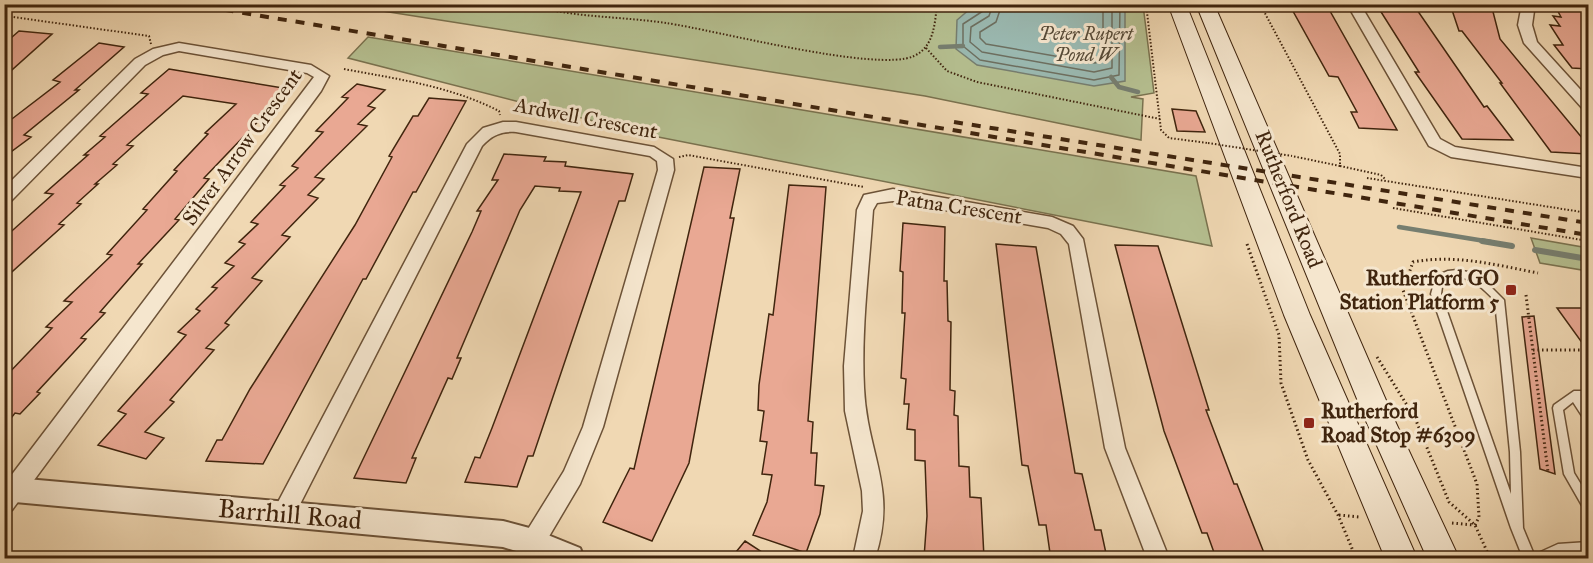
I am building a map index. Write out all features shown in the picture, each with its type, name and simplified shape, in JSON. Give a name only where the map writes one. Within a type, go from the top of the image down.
[{"type":"main road","name":"Rutherford Road","points":[[1178,4],[1297,315],[1401,558]]},
{"type":"main road","name":"Rutherford Road","points":[[1205,4],[1258,120],[1356,367],[1443,558]]},
{"type":"street","points":[[1353,4],[1434,142],[1451,152],[1588,173]]},
{"type":"street","points":[[1529,4],[1525,26],[1531,44],[1588,106]]},
{"type":"street","name":"Silver Arrow Crescent","points":[[4,198],[140,62],[152,54],[179,47],[311,69],[322,76],[316,88],[8,494]]},
{"type":"street","points":[[1573,88],[1588,88]]},
{"type":"street","name":"Ardwell Crescent","points":[[284,513],[475,144],[485,132],[501,126],[654,152],[665,159],[666,170],[593,427],[572,477],[533,542]]},
{"type":"street","name":"Patna Crescent","points":[[864,558],[870,542],[876,505],[854,390],[865,210],[870,199],[893,195],[1041,221],[1067,230],[1077,243],[1115,448],[1158,558]]},
{"type":"street","name":"Barrhill Road","points":[[8,494],[284,513],[503,534],[533,542],[570,558]]},
{"type":"lane","points":[[1517,528],[1515,452],[1499,300],[1482,281],[1465,273],[1449,273],[1439,278],[1436,294],[1517,528],[1529,558]]},
{"type":"lane","points":[[1588,395],[1574,395],[1558,408],[1569,474],[1588,505]]},
{"type":"lane","points":[[1574,395],[1588,416]]},
{"type":"lane","points":[[1540,558],[1558,549],[1588,547]]},
{"type":"path","points":[[526,4],[568,13],[721,31],[791,48],[873,58],[902,59],[914,56],[926,48],[930,41],[937,4]]},
{"type":"path","points":[[1146,4],[1161,130],[1169,138],[1210,142],[1340,165],[1381,175],[1391,182]]},
{"type":"path","points":[[1260,4],[1340,154],[1340,165]]},
{"type":"path","points":[[4,21],[13,17],[149,36],[152,54]]},
{"type":"path","points":[[926,48],[947,71],[977,82],[1160,119]]},
{"type":"path","points":[[344,69],[420,84],[484,102],[499,111],[501,126]]},
{"type":"path","points":[[1210,142],[1215,154]]},
{"type":"path","points":[[1284,152],[1288,162]]},
{"type":"path","points":[[665,159],[688,155],[866,187],[878,196]]},
{"type":"path","points":[[1367,178],[1588,213]]},
{"type":"path","points":[[1393,208],[1588,241]]},
{"type":"path","points":[[1243,233],[1279,335],[1281,383],[1308,460],[1338,515],[1356,558]]},
{"type":"path","points":[[1474,525],[1479,517],[1477,484],[1403,290],[1413,262],[1446,257],[1538,273]]},
{"type":"path","points":[[1526,295],[1548,472]]},
{"type":"path","points":[[1533,350],[1588,350]]},
{"type":"path","points":[[1374,352],[1415,418],[1449,502],[1474,525],[1491,558]]},
{"type":"green space","points":[[344,5],[1143,5],[1154,93],[1131,97],[1143,99],[1141,140],[925,96]]},
{"type":"green space","points":[[368,37],[1196,176],[1212,246],[648,135],[348,58]]},
{"type":"green space","points":[[1531,238],[1588,248],[1588,271],[1540,263]]},
{"type":"water","name":"Peter Rupert Pond W","points":[[992,4],[1125,5],[1125,81],[1094,86],[977,65],[956,49],[957,20],[970,9]]},
{"type":"building","points":[[1289,4],[1326,4],[1397,130],[1359,128],[1351,112],[1357,112],[1338,77],[1329,76]]},
{"type":"building","points":[[1376,4],[1413,4],[1484,107],[1487,106],[1513,140],[1462,139],[1415,72],[1419,72]]},
{"type":"building","points":[[1450,4],[1491,4],[1500,39],[1588,145],[1588,154],[1551,152],[1500,83],[1502,83],[1462,31],[1459,31]]},
{"type":"building","points":[[1562,4],[1588,4],[1588,69],[1572,68],[1554,45],[1563,45],[1550,25],[1560,26],[1553,16],[1561,17],[1555,6],[1563,7]]},
{"type":"building","points":[[19,31],[52,34],[4,77],[4,44]]},
{"type":"building","points":[[99,43],[124,47],[75,90],[79,90],[24,135],[31,137],[4,157],[4,125],[60,82],[53,80]]},
{"type":"building","points":[[169,69],[289,89],[204,178],[209,179],[175,219],[179,220],[138,264],[142,264],[100,312],[105,313],[81,338],[86,339],[37,392],[40,393],[20,414],[15,413],[4,427],[4,378],[52,328],[46,327],[72,302],[64,301],[112,255],[107,254],[147,210],[143,209],[177,171],[174,170],[208,134],[205,133],[236,104],[183,96],[127,145],[133,146],[113,164],[117,165],[77,203],[81,204],[59,224],[64,225],[4,279],[4,238],[53,194],[45,193],[88,155],[84,155],[105,137],[100,136],[148,94],[141,93]]},
{"type":"building","points":[[357,84],[385,90],[368,106],[375,108],[358,124],[367,126],[315,177],[324,179],[308,195],[318,198],[282,235],[290,237],[252,278],[262,281],[225,323],[229,325],[206,348],[214,350],[170,400],[174,402],[145,432],[164,438],[146,459],[98,445],[126,414],[118,411],[186,335],[178,332],[200,311],[196,309],[217,288],[212,287],[234,266],[225,263],[245,244],[239,242],[258,224],[251,222],[285,186],[280,185],[298,168],[292,166],[323,132],[316,131],[348,98],[342,97]]},
{"type":"building","points":[[429,98],[466,101],[366,279],[363,279],[263,464],[206,461],[217,440],[222,440],[250,389],[355,225],[392,157],[389,156],[413,116],[418,116]]},
{"type":"building","points":[[1172,109],[1196,111],[1205,132],[1177,131]]},
{"type":"building","points":[[504,154],[546,157],[544,161],[566,162],[565,166],[633,174],[625,201],[619,201],[533,456],[528,456],[517,487],[465,482],[475,457],[480,458],[492,428],[581,192],[559,191],[560,188],[535,186],[520,210],[457,358],[461,358],[452,379],[448,378],[412,458],[416,458],[406,483],[354,478],[472,232],[481,211],[477,211],[498,180],[492,180]]},
{"type":"building","points":[[704,167],[740,169],[730,218],[734,218],[689,463],[652,541],[603,522],[630,468],[634,469]]},
{"type":"building","points":[[789,185],[826,187],[808,421],[813,422],[811,453],[817,453],[815,485],[824,486],[820,514],[806,553],[753,535],[767,502],[772,475],[762,474],[767,442],[760,441],[764,411],[758,410],[759,385],[769,314],[773,315]]},
{"type":"building","points":[[903,223],[945,227],[944,281],[947,281],[948,321],[951,322],[950,390],[955,391],[954,415],[958,416],[959,466],[969,467],[970,497],[981,498],[984,558],[924,558],[927,516],[925,461],[915,460],[915,430],[907,429],[909,404],[904,404],[906,379],[901,378],[905,313],[902,313],[903,272],[900,271]]},
{"type":"building","points":[[996,244],[1036,247],[1075,473],[1082,474],[1095,530],[1101,530],[1107,558],[1054,558],[1053,553],[1050,553],[1046,525],[1039,525],[1028,466],[1022,465]]},
{"type":"building","points":[[1115,245],[1158,246],[1209,410],[1206,410],[1234,484],[1237,484],[1266,558],[1216,558],[1207,533],[1202,533],[1164,431]]},
{"type":"building","points":[[1557,308],[1588,308],[1588,351]]},
{"type":"building","points":[[1534,316],[1555,474],[1540,469],[1522,317]]},
{"type":"building","points":[[745,541],[771,558],[731,558]]},
{"type":"waterway","points":[[940,47],[963,46]]},
{"type":"waterway","points":[[1111,77],[1119,87],[1138,92]]},
{"type":"waterway","points":[[1399,227],[1491,242]]},
{"type":"waterway","points":[[1482,241],[1512,246]]},
{"type":"waterway","points":[[1535,250],[1588,259]]},
{"type":"railway","points":[[189,4],[1588,235]]},
{"type":"railway","points":[[954,122],[1588,223]]},
{"type":"place","name":"Rutherford GO Station Platform 5","points":[[1511,290]]},
{"type":"place","name":"Rutherford Road Stop #6309","points":[[1309,423]]}]
